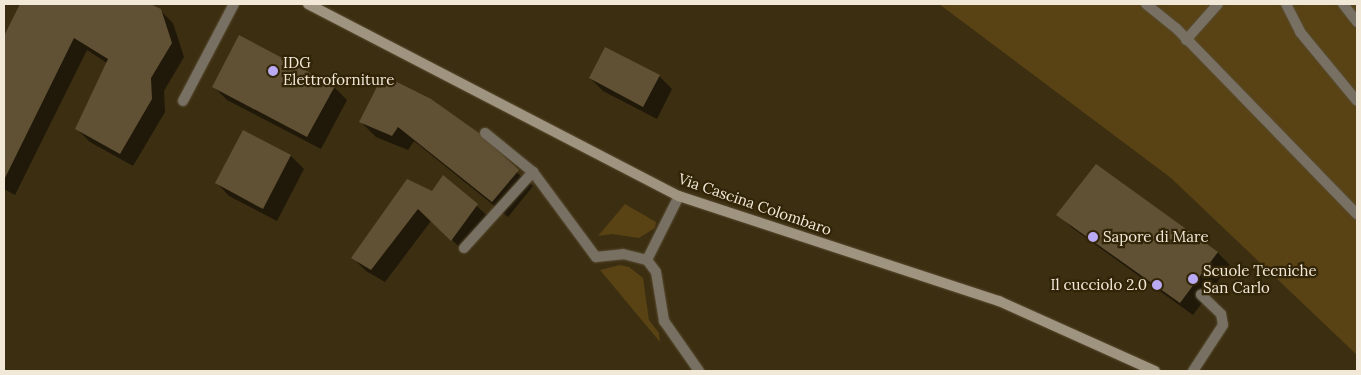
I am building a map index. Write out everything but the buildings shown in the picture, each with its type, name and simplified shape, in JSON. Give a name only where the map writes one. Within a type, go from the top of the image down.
[{"type":"main road","name":"Via Cascina Colombaro","points":[[308,4],[679,196],[999,301],[1155,371]]},
{"type":"street","points":[[183,101],[234,4]]},
{"type":"street","points":[[1146,4],[1186,40],[1357,214]]},
{"type":"street","points":[[1186,40],[1218,4]]},
{"type":"street","points":[[1286,4],[1300,32],[1357,101]]},
{"type":"street","points":[[1343,4],[1357,22]]},
{"type":"street","points":[[485,133],[533,172],[596,257],[623,254],[647,260],[656,272],[664,321],[699,371]]},
{"type":"street","points":[[464,248],[533,172]]},
{"type":"street","points":[[647,260],[679,196]]},
{"type":"street","points":[[1193,371],[1223,325],[1221,314],[1201,295]]},
{"type":"shaded area","points":[[939,4],[1357,4],[1357,355],[1171,178]]},
{"type":"shaded area","points":[[625,204],[656,222],[655,228],[639,238],[612,234],[598,236]]},
{"type":"shaded area","points":[[620,265],[629,267],[643,278],[649,320],[659,333],[660,342],[600,270]]},
{"type":"place","name":"IDG Elettroforniture","points":[[273,71]]},
{"type":"place","name":"Sapore di Mare","points":[[1093,237]]},
{"type":"place","name":"Scuole Tecniche San Carlo","points":[[1193,279]]},
{"type":"place","name":"Il cucciolo 2.0","points":[[1157,285]]}]
